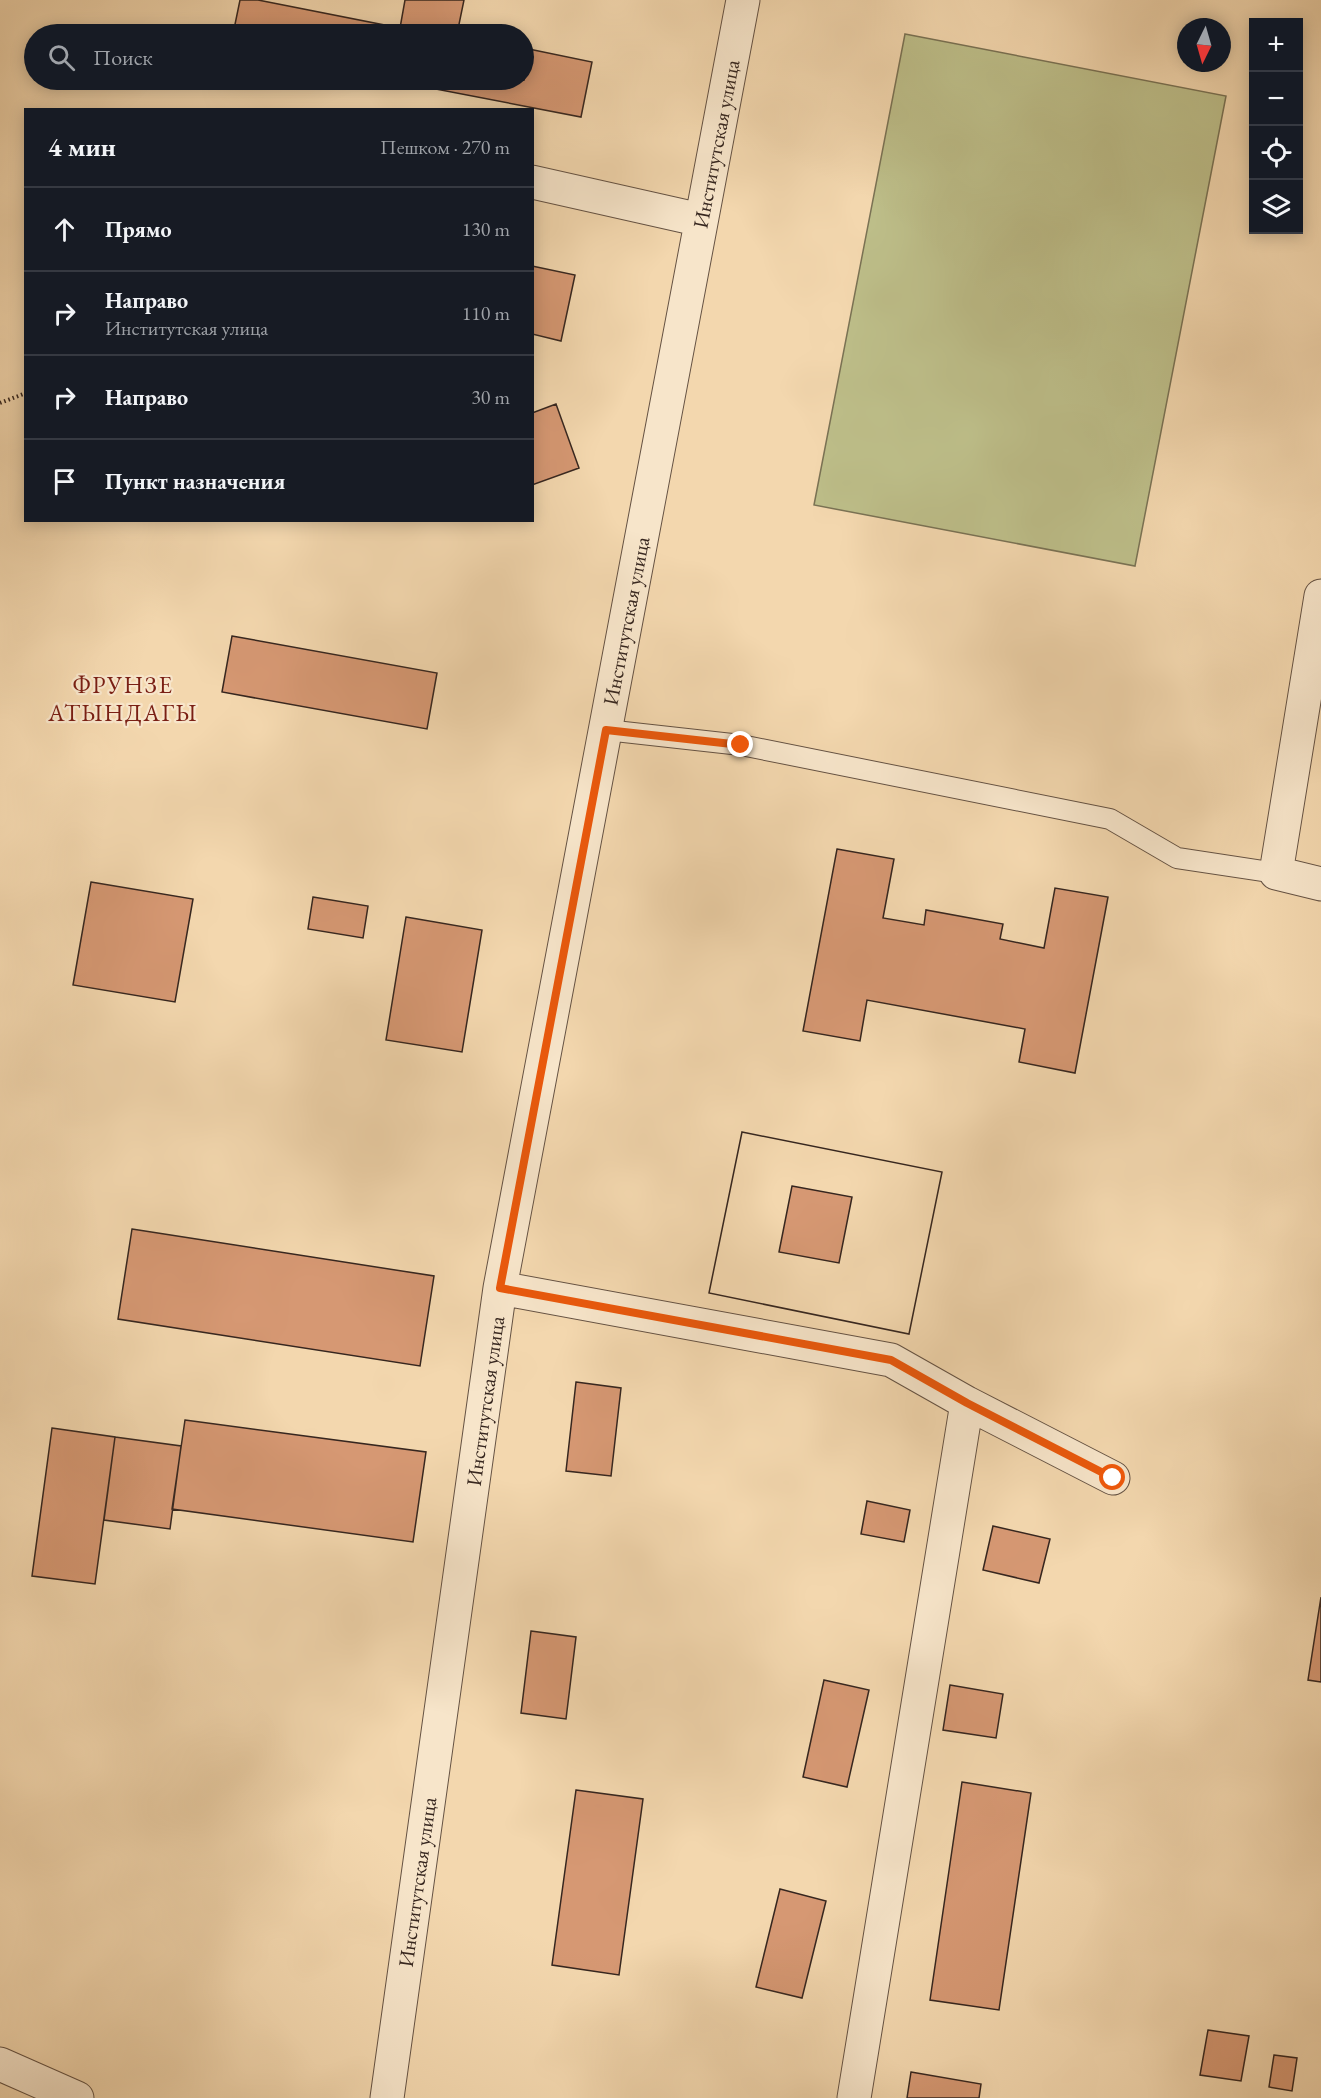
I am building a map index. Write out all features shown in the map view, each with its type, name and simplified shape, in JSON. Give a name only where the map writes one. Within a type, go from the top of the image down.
[{"type":"street","name":"Институтская улица","points":[[387,2098],[500,1288],[743,0]]},
{"type":"street","points":[[534,182],[701,220]]},
{"type":"street","points":[[1321,596],[1276,873],[1321,884]]},
{"type":"street","points":[[500,1288],[891,1360],[967,1403],[1113,1478]]},
{"type":"street","points":[[854,2098],[967,1403]]},
{"type":"street","points":[[0,2064],[77,2098]]},
{"type":"lane","points":[[606,730],[741,745],[1110,819],[1178,858],[1276,873]]},
{"type":"path","points":[[0,403],[24,394]]},
{"type":"green space","points":[[905,34],[1226,96],[1135,566],[814,505]]},
{"type":"building","points":[[240,0],[258,0],[380,24],[235,24]]},
{"type":"building","points":[[405,0],[464,0],[459,24],[401,24]]},
{"type":"building","points":[[534,50],[592,62],[581,117],[441,90],[534,90]]},
{"type":"building","points":[[534,266],[575,275],[561,341],[534,334]]},
{"type":"building","points":[[556,404],[579,468],[534,484],[534,412]]},
{"type":"building","points":[[232,636],[437,673],[427,729],[222,692]]},
{"type":"building","points":[[837,849],[894,859],[883,918],[924,925],[926,910],[1003,924],[1000,939],[1044,948],[1055,888],[1108,897],[1075,1073],[1019,1062],[1025,1029],[867,1000],[860,1041],[803,1031]]},
{"type":"building","points":[[91,882],[193,899],[175,1002],[73,985]]},
{"type":"building","points":[[313,897],[368,906],[363,938],[308,929]]},
{"type":"building","points":[[406,917],[482,930],[462,1052],[386,1040]]},
{"type":"building","points":[[742,1132],[942,1172],[909,1334],[709,1293]],"holes":[[[792,1186],[852,1197],[839,1263],[779,1252]]]},
{"type":"building","points":[[742,1132],[942,1172],[909,1334],[709,1293]]},
{"type":"building","points":[[132,1229],[434,1276],[420,1366],[118,1319]]},
{"type":"building","points":[[576,1382],[621,1388],[611,1476],[566,1471]]},
{"type":"building","points":[[185,1420],[426,1452],[413,1542],[172,1509]]},
{"type":"building","points":[[52,1428],[115,1437],[95,1584],[32,1576]]},
{"type":"building","points":[[115,1437],[181,1446],[170,1529],[104,1520]]},
{"type":"building","points":[[867,1501],[910,1510],[904,1542],[861,1534]]},
{"type":"building","points":[[993,1526],[1050,1539],[1039,1583],[983,1570]]},
{"type":"building","points":[[1321,1597],[1321,1682],[1308,1680]]},
{"type":"building","points":[[531,1631],[576,1637],[566,1719],[521,1713]]},
{"type":"building","points":[[824,1680],[869,1690],[847,1787],[803,1777]]},
{"type":"building","points":[[950,1685],[1003,1694],[996,1738],[943,1730]]},
{"type":"building","points":[[962,1782],[1031,1793],[999,2010],[930,2000]]},
{"type":"building","points":[[576,1790],[643,1799],[619,1975],[552,1965]]},
{"type":"building","points":[[780,1889],[826,1901],[802,1998],[756,1987]]},
{"type":"building","points":[[1208,2030],[1249,2036],[1241,2081],[1200,2075]]},
{"type":"building","points":[[1274,2055],[1297,2058],[1292,2091],[1269,2087]]},
{"type":"building","points":[[911,2072],[981,2084],[979,2098],[907,2098]]},
{"type":"district","name":"ФРУНЗЕ АТЫНДАГЫ","points":[[123,698]]},
{"type":"route","points":[[741,745],[606,730],[500,1288],[891,1360],[967,1403],[1113,1478]]}]
